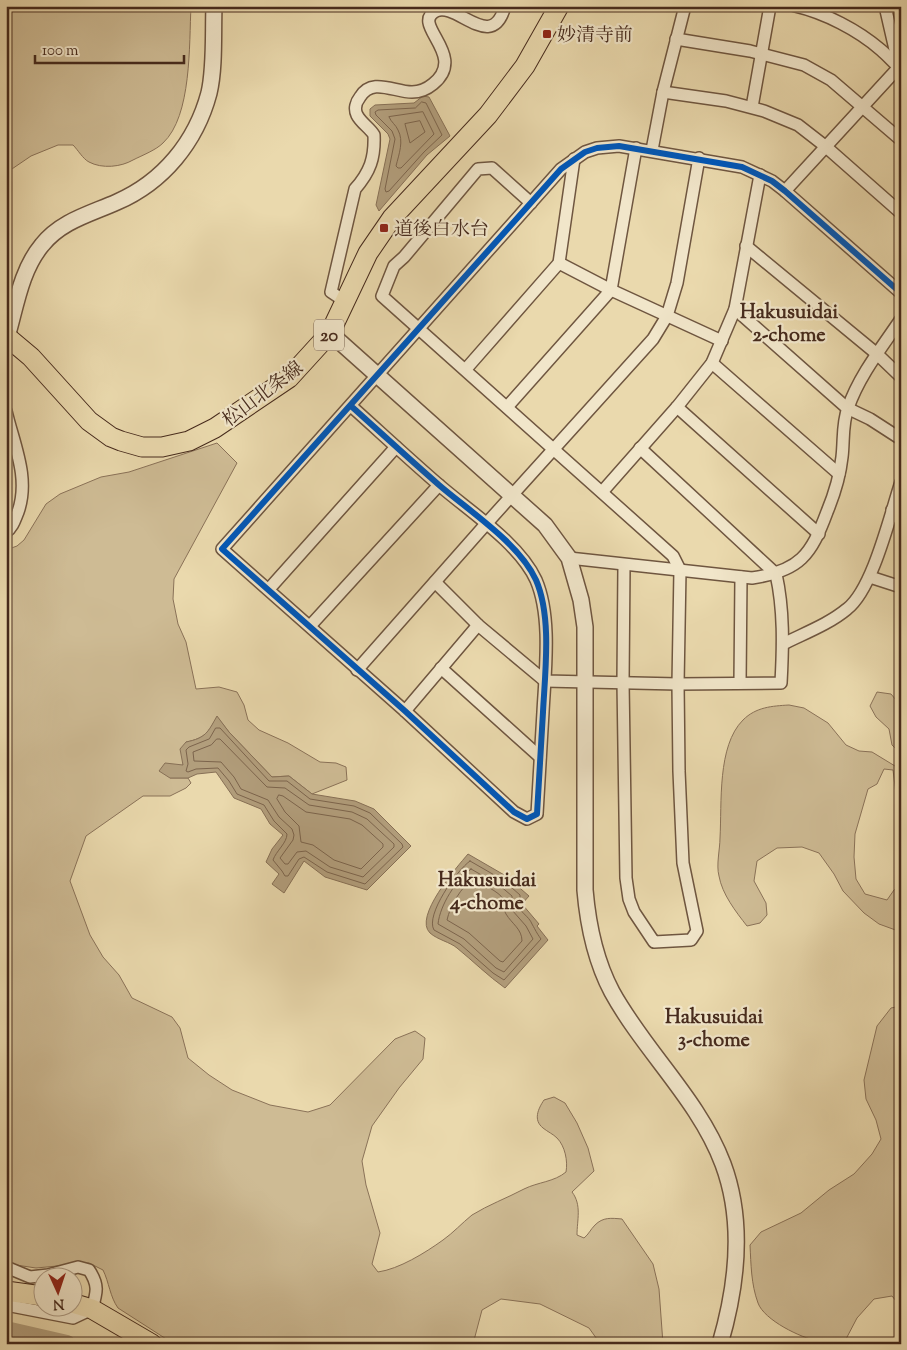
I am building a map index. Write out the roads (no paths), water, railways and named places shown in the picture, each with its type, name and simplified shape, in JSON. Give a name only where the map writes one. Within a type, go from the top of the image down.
[{"type":"main road","name":"松山北条線","points":[[7,338],[30,357],[77,409],[111,437],[142,447],[162,447],[189,441],[215,428],[289,378],[330,333],[368,254],[392,218],[488,115],[525,66],[559,6]]},
{"type":"main road","points":[[6,1291],[32,1295]]},
{"type":"main road","points":[[82,1306],[92,1309],[152,1344]]},
{"type":"street","points":[[7,338],[25,277],[42,244],[56,231],[74,220],[138,191],[170,165],[183,150],[202,115],[209,92],[214,6]]},
{"type":"street","points":[[346,302],[331,292],[355,189],[366,177],[375,145],[374,135],[356,115],[358,101],[367,89],[375,87],[409,92],[418,91],[432,85],[438,79],[443,72],[445,57],[430,30],[429,23],[431,15],[437,10],[444,10],[479,25],[488,26],[497,23],[503,15],[505,6]]},
{"type":"street","points":[[652,150],[663,92],[685,6]]},
{"type":"street","points":[[752,107],[770,6]]},
{"type":"street","points":[[795,6],[832,20],[859,34],[900,68]]},
{"type":"street","points":[[886,6],[900,68]]},
{"type":"street","points":[[676,39],[762,54],[804,65],[831,80],[901,140]]},
{"type":"street","points":[[786,191],[825,146],[900,68]]},
{"type":"street","points":[[663,92],[726,101],[752,107],[764,110],[798,125],[825,146],[901,213]]},
{"type":"street","points":[[351,406],[508,544],[526,563],[536,580],[543,601],[546,620],[545,680],[537,814],[527,818],[514,812],[405,711],[357,670],[269,589],[222,550],[351,406],[378,376],[420,330],[561,169],[585,152],[597,148],[619,146],[652,150],[742,167],[760,175],[786,191],[901,294]]},
{"type":"street","points":[[507,407],[611,290],[636,148]]},
{"type":"street","points":[[357,670],[653,340],[667,316],[677,283],[699,158]]},
{"type":"street","points":[[466,369],[559,263],[574,159]]},
{"type":"street","points":[[531,203],[492,168],[478,169],[404,257],[394,266],[382,296],[466,369],[673,556],[680,570],[679,771],[683,863],[697,931],[691,940],[654,942],[634,912],[629,898],[626,878],[623,682],[624,565]]},
{"type":"street","points":[[602,492],[677,407],[712,363],[735,309],[760,175]]},
{"type":"street","points":[[746,246],[877,354],[901,377]]},
{"type":"street","points":[[559,263],[611,290],[722,341]]},
{"type":"street","points":[[735,309],[847,408],[870,419],[901,439]]},
{"type":"street","points":[[569,558],[741,578],[776,574],[790,567],[802,558],[814,544],[819,534],[834,496],[839,474],[847,408],[863,377],[901,319]]},
{"type":"street","points":[[330,333],[545,525],[569,558],[581,600],[585,627],[584,880],[587,919],[593,944],[611,990],[704,1125],[724,1165],[733,1201],[736,1230],[736,1264],[730,1308],[720,1344]]},
{"type":"street","points":[[712,363],[839,474]]},
{"type":"street","points":[[677,407],[819,534]]},
{"type":"street","points":[[6,411],[22,470],[23,487],[21,503],[16,517],[11,528],[6,532]]},
{"type":"street","points":[[269,589],[396,447]]},
{"type":"street","points":[[435,582],[478,625],[545,680],[678,684],[781,683],[783,644],[781,602],[776,574],[640,448]]},
{"type":"street","points":[[783,644],[829,621],[848,608],[862,593],[870,577],[901,482]]},
{"type":"street","points":[[310,626],[439,485]]},
{"type":"street","points":[[892,510],[901,521]]},
{"type":"street","points":[[870,577],[901,587]]},
{"type":"street","points":[[740,683],[741,578]]},
{"type":"street","points":[[405,711],[478,625]]},
{"type":"street","points":[[441,668],[540,756]]},
{"type":"street","points":[[6,1267],[30,1277],[48,1275],[78,1267],[89,1270],[96,1280],[97,1293],[92,1309],[73,1318],[6,1305]]},
{"type":"water","points":[[423,96],[429,97],[450,136],[427,155],[379,211],[376,205],[390,139],[388,134],[370,116],[370,109],[375,105],[414,103]]},
{"type":"water","points":[[217,716],[229,732],[272,777],[289,776],[312,794],[355,801],[374,809],[411,846],[367,890],[325,877],[304,861],[284,893],[272,884],[279,874],[266,862],[272,849],[283,835],[270,824],[261,809],[234,798],[216,772],[197,774],[188,778],[170,778],[159,771],[165,763],[183,765],[180,749],[186,742],[198,739],[206,734]]},
{"type":"water","points":[[468,854],[506,876],[529,896],[522,904],[539,924],[537,926],[548,940],[505,988],[457,948],[430,933],[426,926],[427,916],[438,892]]},
{"type":"waterway","points":[[6,1330],[67,1344]]},
{"type":"waterway","points":[[30,1344],[32,1336]]},
{"type":"place","name":"妙清寺前","points":[[547,34]]},
{"type":"place","name":"道後白水台","points":[[384,228]]},
{"type":"district","name":"Hakusuidai 2-chome","points":[[789,322]]},
{"type":"district","name":"Hakusuidai 4-chome","points":[[487,890]]},
{"type":"district","name":"Hakusuidai 3-chome","points":[[714,1028]]}]
